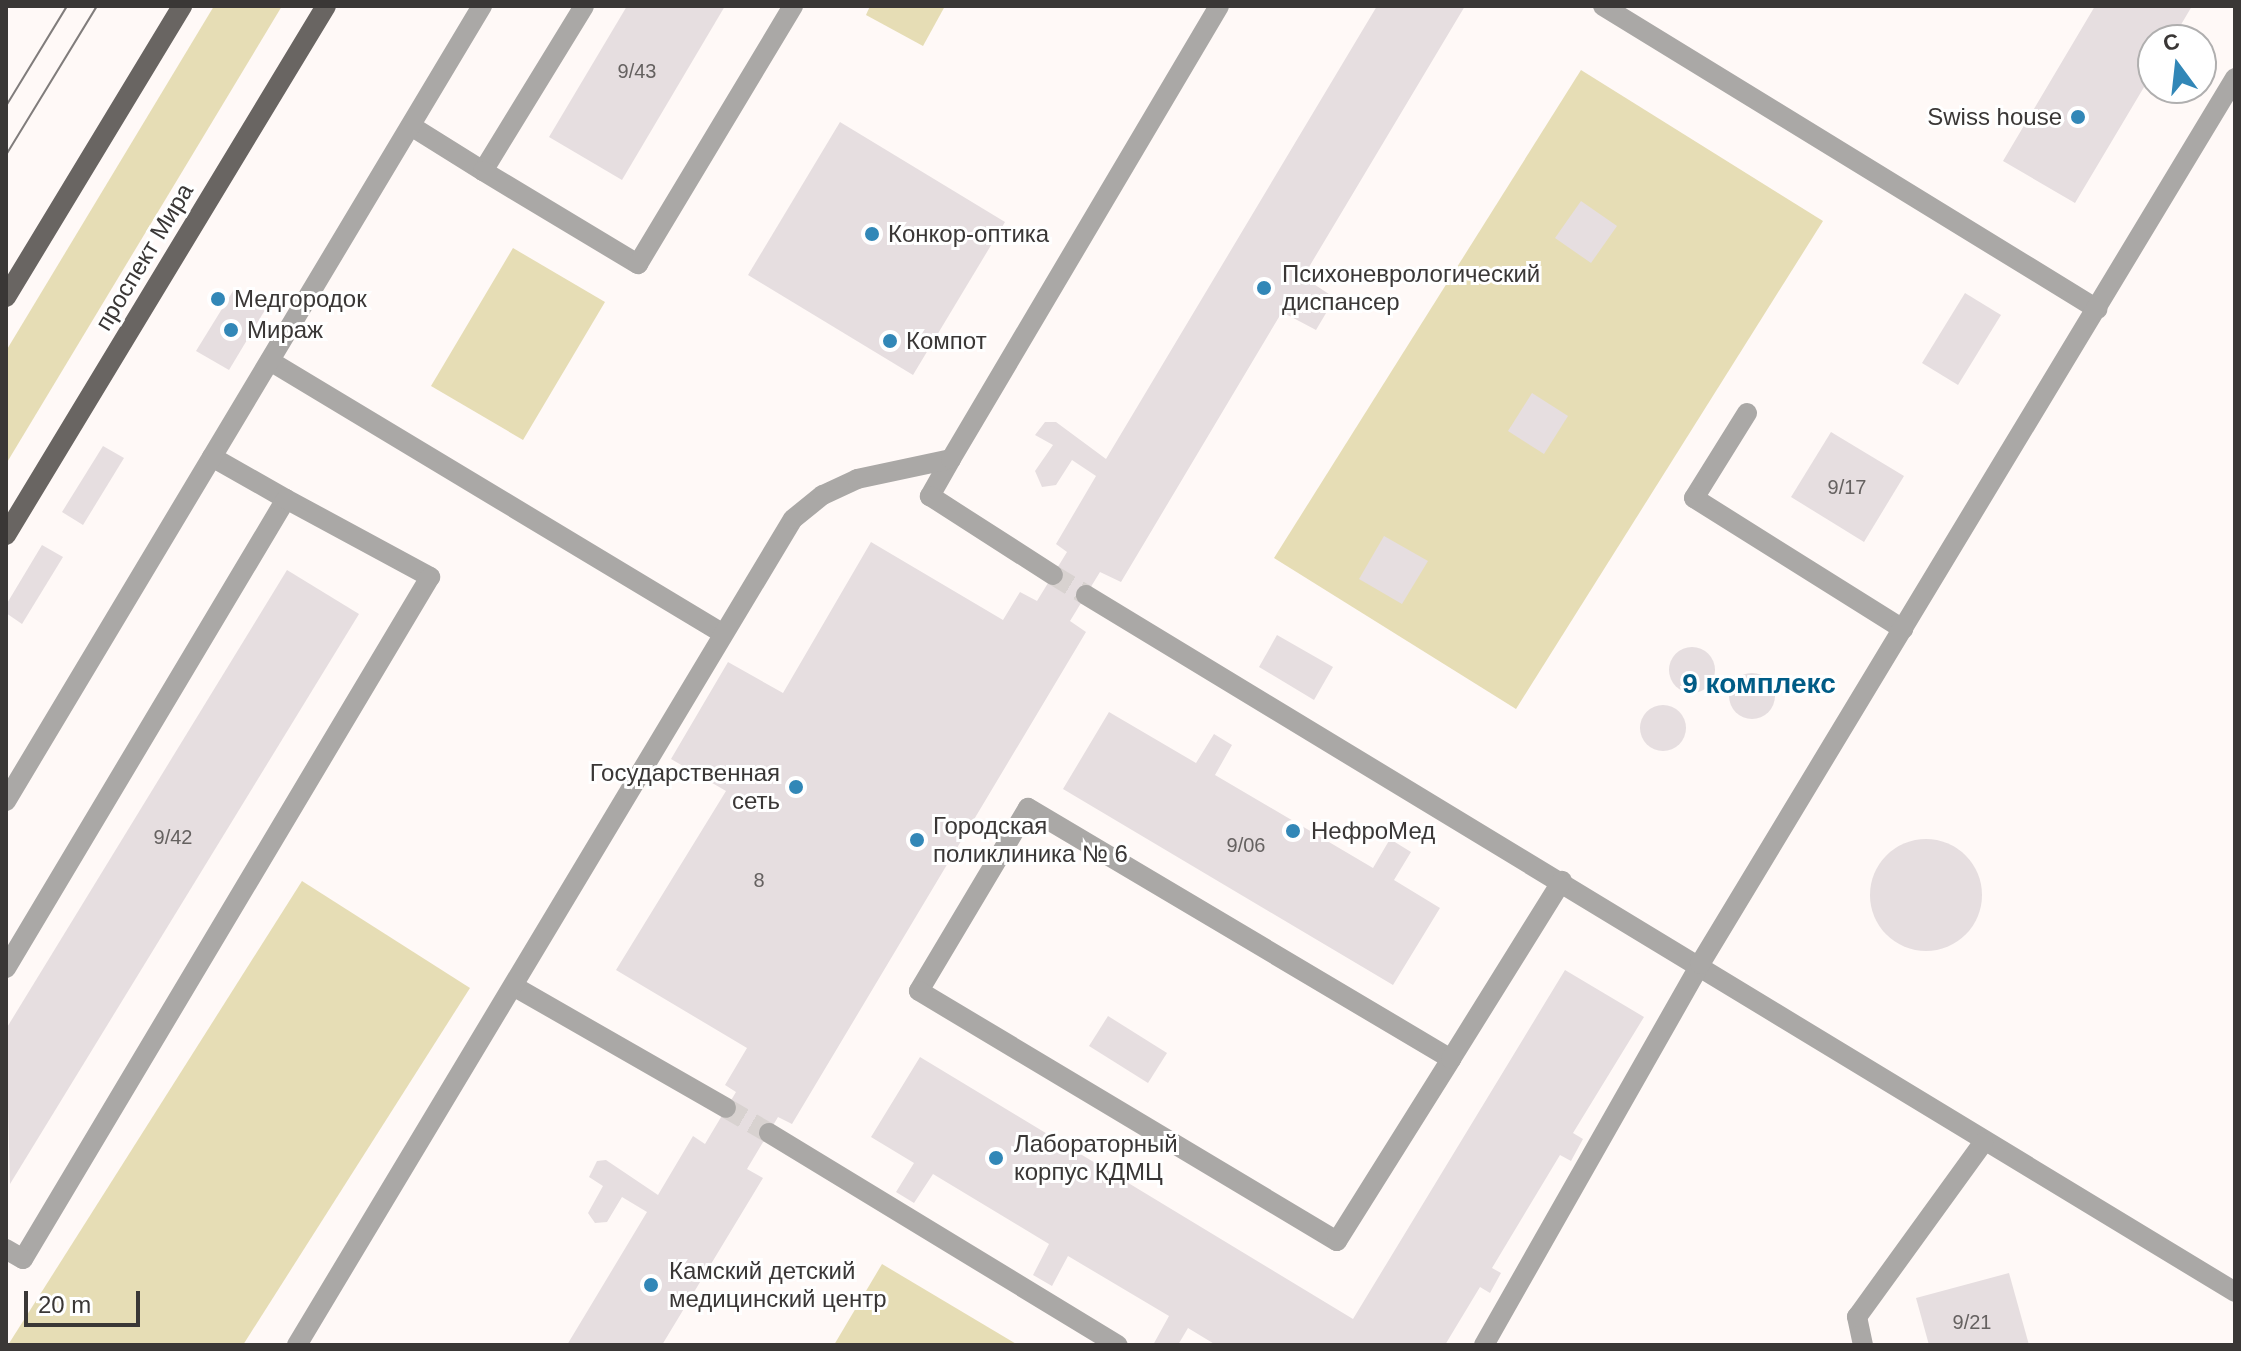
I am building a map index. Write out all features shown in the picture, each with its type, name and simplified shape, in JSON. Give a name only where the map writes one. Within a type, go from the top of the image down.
[{"type":"main road","points":[[6,297],[182,6]]},
{"type":"main road","name":"проспект Мира","points":[[6,535],[326,6]]},
{"type":"street","points":[[6,801],[482,6]]},
{"type":"street","points":[[483,171],[584,6]]},
{"type":"street","points":[[411,126],[638,264],[793,6]]},
{"type":"street","points":[[1053,575],[930,496],[1219,6]]},
{"type":"street","points":[[1603,6],[2097,309]]},
{"type":"street","points":[[1484,1345],[1700,964],[2235,78]]},
{"type":"street","points":[[270,361],[722,633]]},
{"type":"street","points":[[1747,413],[1694,498],[1903,629]]},
{"type":"street","points":[[6,1249],[23,1259],[430,577],[212,457]]},
{"type":"street","points":[[297,1345],[515,987],[722,633],[793,519],[823,495],[898,467],[951,459]]},
{"type":"street","points":[[6,968],[286,499]]},
{"type":"street","points":[[1086,595],[1700,964],[1983,1143],[2235,1292]]},
{"type":"street","points":[[1451,1059],[1028,808],[919,991],[1337,1241],[1451,1059],[1562,881]]},
{"type":"street","points":[[515,987],[726,1108]]},
{"type":"street","points":[[769,1133],[1118,1345]]},
{"type":"street","points":[[1863,1345],[1857,1317],[1983,1143]]},
{"type":"shaded area","points":[[214,6],[282,6],[6,464],[6,351]]},
{"type":"shaded area","points":[[870,6],[945,6],[923,46],[866,15]]},
{"type":"shaded area","points":[[1581,70],[1823,221],[1516,709],[1274,558]]},
{"type":"shaded area","points":[[513,248],[605,302],[523,440],[431,386]]},
{"type":"shaded area","points":[[302,881],[470,988],[243,1345],[8,1345]]},
{"type":"shaded area","points":[[882,1264],[1018,1345],[834,1345]]},
{"type":"building","points":[[627,6],[725,6],[622,180],[549,137]]},
{"type":"building","points":[[1377,6],[1465,6],[1303,277],[1335,298],[1316,330],[1282,312],[1121,582],[1100,572],[1070,621],[1086,632],[792,1124],[778,1117],[747,1169],[763,1178],[662,1345],[567,1345],[647,1212],[622,1197],[607,1222],[595,1223],[588,1213],[603,1186],[589,1177],[597,1161],[606,1160],[658,1195],[693,1136],[705,1144],[736,1092],[725,1085],[747,1048],[616,970],[726,791],[671,759],[728,662],[783,693],[871,542],[1003,620],[1020,592],[1037,601],[1067,552],[1056,544],[1096,476],[1072,460],[1056,485],[1042,487],[1035,471],[1053,445],[1035,435],[1045,422],[1056,422],[1106,459]]},
{"type":"building","name":"Swiss house","points":[[2095,6],[2192,6],[2181,24],[2137,24],[2137,99],[2075,203],[2003,161]]},
{"type":"building","points":[[840,122],[1005,222],[913,375],[748,275]]},
{"type":"building","points":[[1581,201],[1617,226],[1591,263],[1555,238]]},
{"type":"building","name":"Мираж","points":[[233,291],[265,310],[229,370],[196,351]]},
{"type":"building","points":[[1965,293],[2001,315],[1958,385],[1922,363]]},
{"type":"building","points":[[1532,393],[1568,416],[1544,454],[1508,431]]},
{"type":"building","points":[[1831,432],[1904,476],[1864,542],[1791,497]]},
{"type":"building","points":[[103,446],[124,458],[83,525],[62,512]]},
{"type":"building","points":[[1384,536],[1428,561],[1402,604],[1359,579]]},
{"type":"building","points":[[42,545],[63,557],[22,624],[6,613],[6,605]]},
{"type":"building","points":[[287,570],[359,614],[10,1184],[6,1029]]},
{"type":"building","points":[[1277,635],[1333,667],[1314,700],[1259,667]]},
{"type":"building","points":[[1692,647],[1708,654],[1715,670],[1708,686],[1692,693],[1676,686],[1669,670],[1676,654]]},
{"type":"building","points":[[1752,673],[1768,680],[1775,696],[1768,712],[1752,719],[1736,712],[1729,696],[1736,680]]},
{"type":"building","points":[[1663,705],[1679,712],[1686,728],[1679,744],[1663,751],[1647,744],[1640,728],[1647,712]]},
{"type":"building","points":[[1109,712],[1196,763],[1214,734],[1232,745],[1215,775],[1373,868],[1390,839],[1411,852],[1394,880],[1440,908],[1393,985],[1063,789]]},
{"type":"building","points":[[1926,839],[1947,844],[1965,856],[1977,874],[1982,895],[1977,916],[1965,934],[1947,946],[1926,951],[1905,946],[1887,934],[1875,916],[1870,895],[1875,874],[1887,856],[1905,844]]},
{"type":"building","name":"Лабораторный корпус КДМЦ","points":[[1565,970],[1644,1017],[1573,1133],[1583,1139],[1571,1161],[1560,1155],[1492,1268],[1501,1273],[1490,1293],[1480,1287],[1445,1345],[1216,1345],[1188,1328],[1178,1345],[1153,1345],[1169,1316],[1068,1256],[1052,1286],[1033,1275],[1049,1244],[933,1174],[914,1203],[896,1192],[914,1163],[871,1137],[920,1057],[1353,1319]]},
{"type":"building","points":[[1108,1016],[1167,1053],[1148,1083],[1089,1046]]},
{"type":"building","points":[[2009,1273],[2029,1345],[1929,1345],[1916,1298]]},
{"type":"tunnel","points":[[1053,575],[1086,595]]},
{"type":"tunnel","points":[[726,1108],[769,1133]]},
{"type":"tram line","points":[[6,106],[67,6]]},
{"type":"tram line","points":[[6,155],[97,6]]},
{"type":"place","name":"Swiss house","points":[[2078,117]]},
{"type":"place","name":"Конкор-оптика","points":[[872,234]]},
{"type":"place","name":"Психоневрологический диспансер","points":[[1264,288]]},
{"type":"place","name":"Медгородок","points":[[218,299]]},
{"type":"place","name":"Мираж","points":[[231,330]]},
{"type":"place","name":"Компот","points":[[890,341]]},
{"type":"place","name":"Государственная сеть","points":[[796,787]]},
{"type":"place","name":"НефроМед","points":[[1293,831]]},
{"type":"place","name":"Городская поликлиника № 6","points":[[917,840]]},
{"type":"place","name":"Лабораторный корпус КДМЦ","points":[[996,1158]]},
{"type":"place","name":"Камский детский медицинский центр","points":[[651,1285]]},
{"type":"district","name":"9 комплекс","points":[[1759,684]]}]
